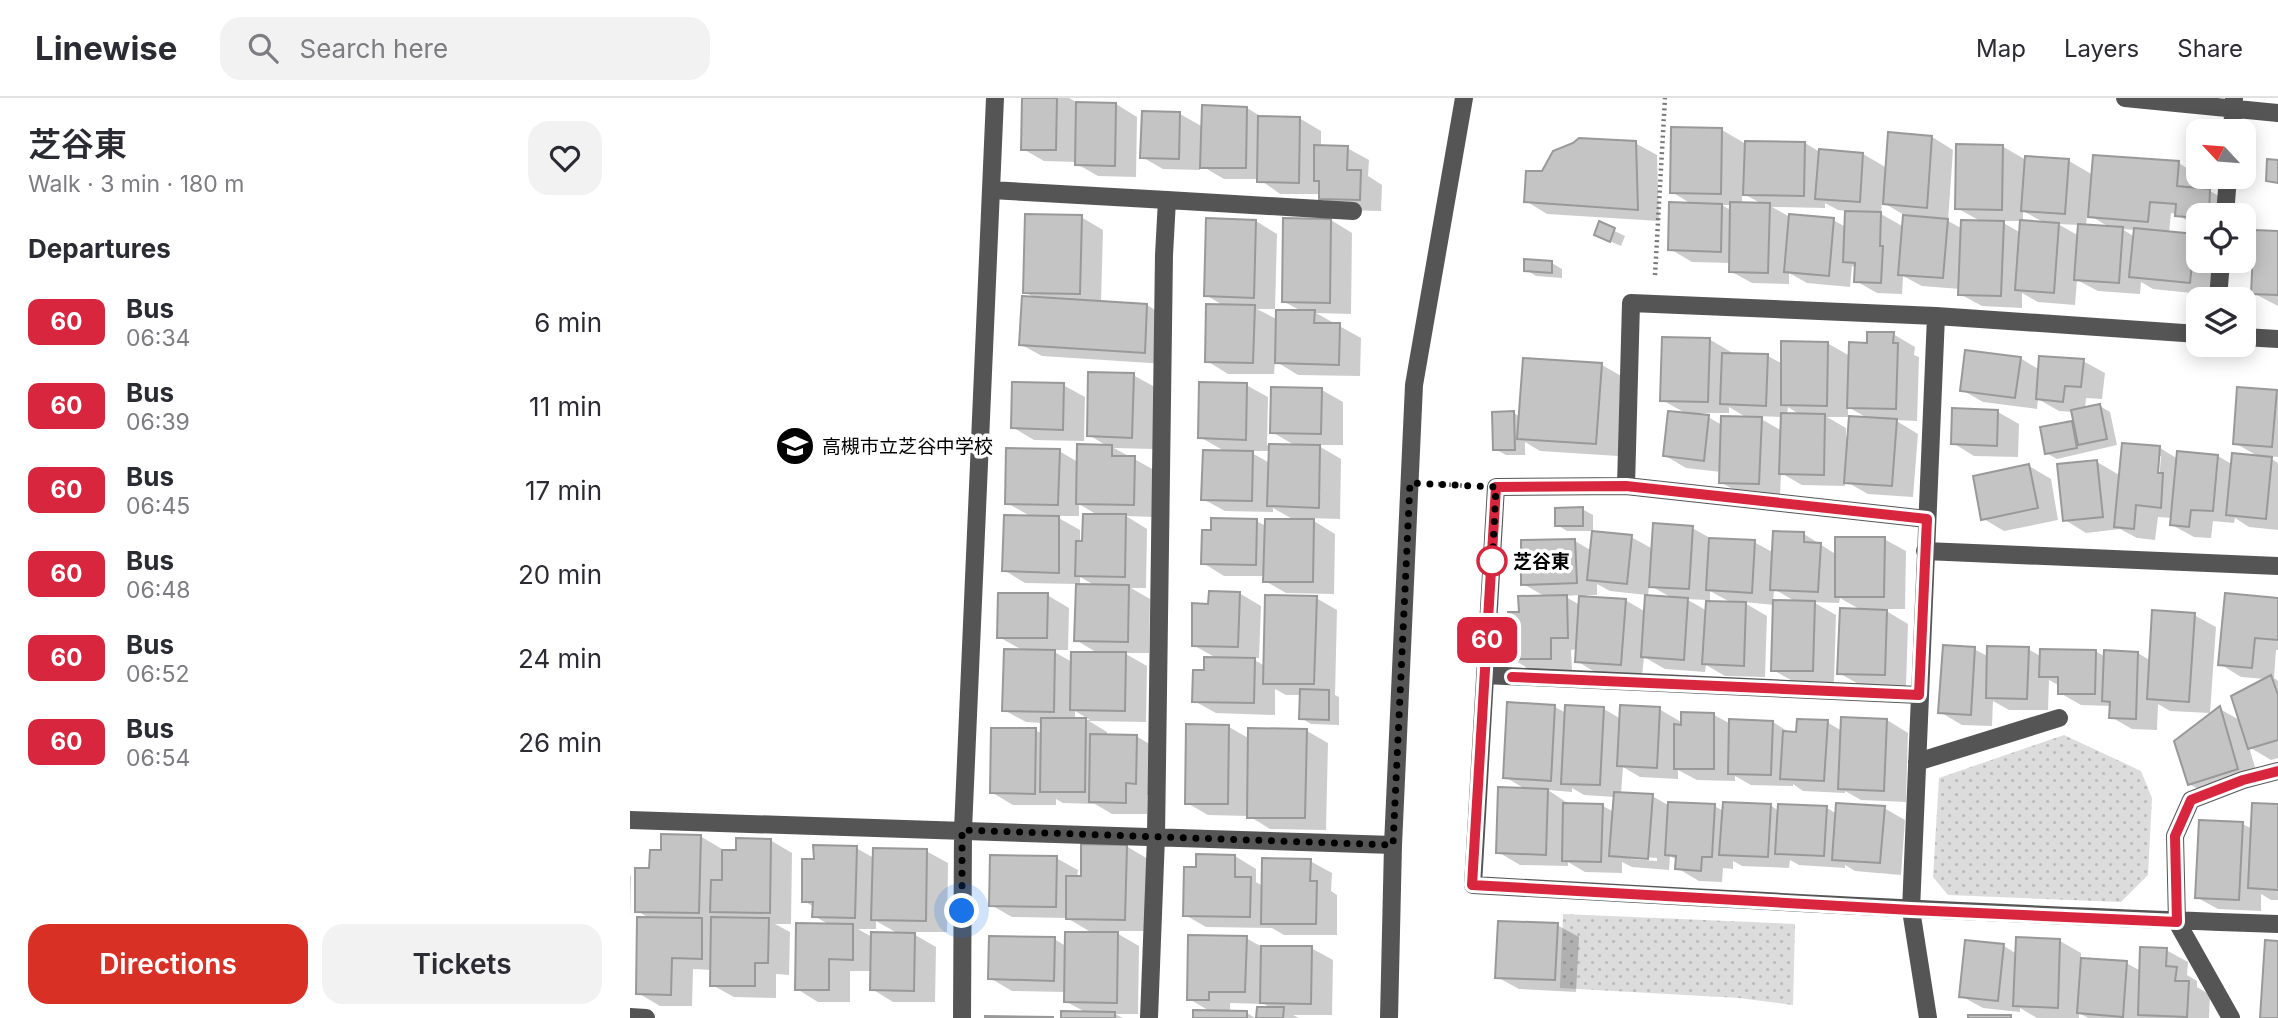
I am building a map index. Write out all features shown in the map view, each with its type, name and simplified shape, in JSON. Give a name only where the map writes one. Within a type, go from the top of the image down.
[{"type":"street","points":[[962,1018],[962,830],[995,98]]},
{"type":"street","points":[[1388,1018],[1393,845],[1414,385],[1464,98]]},
{"type":"street","points":[[2125,98],[2234,103],[2278,113]]},
{"type":"street","points":[[991,190],[1353,211]]},
{"type":"street","points":[[1149,1018],[1156,837],[1167,200]]},
{"type":"street","points":[[1626,486],[1631,303],[1936,316],[2186,333]]},
{"type":"street","points":[[1928,1018],[1911,910],[1924,551],[1936,316]]},
{"type":"street","points":[[2256,338],[2278,339]]},
{"type":"street","points":[[1927,519],[1626,486],[1496,487],[1472,885],[1911,910],[2278,925]]},
{"type":"street","points":[[1924,551],[2278,566]]},
{"type":"street","points":[[1485,675],[1919,695]]},
{"type":"street","points":[[1917,762],[2059,718]]},
{"type":"street","points":[[2231,1018],[2177,922],[2175,836],[2191,800],[2243,780],[2278,771]]},
{"type":"street","points":[[630,820],[1393,845]]},
{"type":"street","points":[[630,1017],[646,1018]]},
{"type":"path","points":[[1653,304],[1665,98]]},
{"type":"path","points":[[1410,483],[1496,487]]},
{"type":"shaded area","points":[[2064,735],[2141,771],[2152,798],[2148,875],[2121,902],[1948,895],[1933,877],[1939,778]]},
{"type":"shaded area","points":[[1563,914],[1795,924],[1793,1005],[1739,998],[1560,988]]},
{"type":"building","points":[[1022,98],[1057,98],[1056,150],[1021,150]]},
{"type":"building","points":[[1076,102],[1116,103],[1115,166],[1075,165]]},
{"type":"building","points":[[1202,105],[1247,107],[1246,168],[1200,168]]},
{"type":"building","points":[[1142,111],[1180,112],[1179,159],[1140,158]]},
{"type":"building","points":[[1258,116],[1300,117],[1299,183],[1257,182]]},
{"type":"building","points":[[1671,127],[1722,128],[1721,194],[1670,193]]},
{"type":"building","points":[[1888,132],[1932,136],[1927,208],[1883,204]]},
{"type":"building","points":[[1579,138],[1636,141],[1638,210],[1524,202],[1526,171],[1542,171],[1553,151]]},
{"type":"building","points":[[1745,141],[1805,142],[1804,196],[1743,195]]},
{"type":"building","points":[[1956,144],[2003,145],[2002,210],[1955,209]]},
{"type":"building","points":[[1314,145],[1348,146],[1347,170],[1361,170],[1360,200],[1319,199],[1319,181],[1314,181]]},
{"type":"building","points":[[1819,149],[1863,153],[1860,202],[1815,199]]},
{"type":"building","points":[[2093,155],[2179,161],[2177,186],[2186,189],[2210,189],[2209,203],[2186,203],[2186,217],[2175,216],[2176,204],[2150,202],[2148,222],[2088,217]]},
{"type":"building","points":[[2025,156],[2069,159],[2065,214],[2021,211]]},
{"type":"building","points":[[2267,159],[2278,160],[2278,183],[2266,181]]},
{"type":"building","points":[[1669,202],[1722,204],[1721,252],[1668,250]]},
{"type":"building","points":[[1730,202],[1770,203],[1768,273],[1729,272]]},
{"type":"building","points":[[1845,211],[1881,212],[1881,283],[1854,282],[1855,263],[1843,262]]},
{"type":"building","points":[[1025,214],[1082,215],[1080,294],[1023,293]]},
{"type":"building","points":[[1789,214],[1834,218],[1829,276],[1784,272]]},
{"type":"building","points":[[1903,215],[1948,219],[1943,278],[1898,275]]},
{"type":"building","points":[[1206,218],[1256,220],[1254,298],[1204,296]]},
{"type":"building","points":[[1283,218],[1331,219],[1330,303],[1282,302]]},
{"type":"building","points":[[1961,220],[2004,221],[2001,296],[1958,295]]},
{"type":"building","points":[[2020,220],[2059,223],[2054,293],[2015,290]]},
{"type":"building","points":[[1599,221],[1615,228],[1610,242],[1594,235]]},
{"type":"building","points":[[2078,224],[2123,227],[2119,283],[2074,280]]},
{"type":"building","points":[[2134,228],[2186,233],[2186,273],[2191,273],[2190,283],[2129,277]]},
{"type":"building","points":[[2256,230],[2278,231],[2278,295],[2256,294],[2256,287],[2251,287],[2252,273],[2256,273]]},
{"type":"building","points":[[1524,259],[1552,261],[1552,273],[1524,271]]},
{"type":"building","points":[[1022,296],[1147,304],[1145,353],[1019,345]]},
{"type":"building","points":[[1206,304],[1255,305],[1253,363],[1205,362]]},
{"type":"building","points":[[1276,310],[1315,310],[1314,323],[1340,323],[1339,365],[1275,363]]},
{"type":"building","points":[[1867,332],[1894,332],[1893,343],[1898,343],[1896,409],[1847,408],[1849,342],[1867,343]]},
{"type":"building","points":[[1662,337],[1710,338],[1708,402],[1660,401]]},
{"type":"building","points":[[1781,341],[1828,342],[1827,406],[1781,405]]},
{"type":"building","points":[[1965,350],[2021,357],[2015,398],[1960,391]]},
{"type":"building","points":[[1722,353],[1768,354],[1766,406],[1720,404]]},
{"type":"building","points":[[2039,356],[2084,359],[2081,387],[2065,386],[2063,402],[2036,399]]},
{"type":"building","points":[[1523,358],[1602,363],[1596,444],[1517,439]]},
{"type":"building","points":[[1088,372],[1134,373],[1132,438],[1087,436]]},
{"type":"building","points":[[1012,382],[1064,383],[1063,430],[1011,428]]},
{"type":"building","points":[[1199,382],[1247,383],[1246,440],[1198,438]]},
{"type":"building","points":[[1271,387],[1322,388],[1321,434],[1270,433]]},
{"type":"building","points":[[2237,387],[2277,390],[2272,447],[2233,444]]},
{"type":"building","points":[[2100,404],[2107,439],[2078,445],[2071,410]]},
{"type":"building","points":[[1952,408],[1998,410],[1997,446],[1951,444]]},
{"type":"building","points":[[1514,411],[1515,450],[1493,450],[1492,412]]},
{"type":"building","points":[[1668,411],[1709,415],[1704,461],[1663,456]]},
{"type":"building","points":[[1781,413],[1825,414],[1824,475],[1779,474]]},
{"type":"building","points":[[1721,416],[1762,417],[1759,484],[1719,483]]},
{"type":"building","points":[[1849,416],[1897,419],[1892,486],[1844,483]]},
{"type":"building","points":[[2072,421],[2077,448],[2045,454],[2040,427]]},
{"type":"building","points":[[2122,443],[2160,446],[2158,473],[2163,473],[2161,508],[2136,505],[2134,529],[2114,527]]},
{"type":"building","points":[[1077,444],[1112,445],[1112,456],[1135,456],[1134,505],[1076,504]]},
{"type":"building","points":[[1269,444],[1320,445],[1319,508],[1267,506]]},
{"type":"building","points":[[1006,448],[1060,449],[1058,505],[1005,504]]},
{"type":"building","points":[[1203,450],[1253,451],[1252,501],[1201,500]]},
{"type":"building","points":[[2177,451],[2218,455],[2213,511],[2191,510],[2189,527],[2170,525]]},
{"type":"building","points":[[2232,453],[2272,457],[2266,519],[2226,515]]},
{"type":"building","points":[[2097,460],[2103,517],[2063,521],[2057,464]]},
{"type":"building","points":[[2029,464],[2038,508],[1981,520],[1973,476]]},
{"type":"building","points":[[1583,507],[1583,526],[1555,526],[1555,508]]},
{"type":"building","points":[[1083,514],[1126,514],[1125,577],[1075,576],[1076,541],[1082,541]]},
{"type":"building","points":[[1004,515],[1059,516],[1059,573],[1002,571]]},
{"type":"building","points":[[1211,518],[1257,519],[1256,565],[1201,564],[1202,530],[1211,530]]},
{"type":"building","points":[[1265,519],[1314,519],[1313,582],[1263,582]]},
{"type":"building","points":[[1653,523],[1693,526],[1689,589],[1649,587]]},
{"type":"building","points":[[1592,531],[1632,535],[1627,584],[1587,580]]},
{"type":"building","points":[[1773,531],[1804,532],[1804,542],[1821,543],[1818,592],[1770,590]]},
{"type":"building","points":[[1835,537],[1885,537],[1884,597],[1835,597]]},
{"type":"building","points":[[1709,538],[1755,540],[1752,593],[1706,590]]},
{"type":"building","points":[[1575,539],[1577,583],[1521,585],[1521,540]]},
{"type":"building","points":[[1076,584],[1129,585],[1128,642],[1074,641]]},
{"type":"building","points":[[1209,591],[1240,592],[1238,647],[1192,646],[1192,603],[1208,604]]},
{"type":"building","points":[[998,593],[1048,593],[1047,638],[997,638]]},
{"type":"building","points":[[2225,593],[2278,598],[2278,640],[2255,638],[2252,668],[2218,665]]},
{"type":"building","points":[[1265,595],[1317,596],[1314,684],[1263,684]]},
{"type":"building","points":[[1567,595],[1568,638],[1551,638],[1551,659],[1509,659],[1508,612],[1519,612],[1518,596]]},
{"type":"building","points":[[1645,595],[1688,598],[1684,660],[1641,657]]},
{"type":"building","points":[[1579,596],[1626,599],[1621,665],[1575,662]]},
{"type":"building","points":[[1773,600],[1815,601],[1813,671],[1771,671]]},
{"type":"building","points":[[1706,601],[1746,602],[1744,666],[1702,664]]},
{"type":"building","points":[[1840,608],[1887,610],[1885,675],[1837,674]]},
{"type":"building","points":[[2152,610],[2195,613],[2189,702],[2147,699]]},
{"type":"building","points":[[1943,645],[1975,647],[1971,715],[1938,713]]},
{"type":"building","points":[[1987,646],[2029,647],[2027,699],[1986,698]]},
{"type":"building","points":[[1004,649],[1055,650],[1054,712],[1002,711]]},
{"type":"building","points":[[2040,649],[2096,650],[2095,694],[2058,694],[2058,677],[2039,677]]},
{"type":"building","points":[[2104,650],[2138,652],[2136,719],[2109,718],[2110,702],[2102,701]]},
{"type":"building","points":[[1071,652],[1126,652],[1125,711],[1070,710]]},
{"type":"building","points":[[1204,657],[1255,658],[1254,703],[1192,702],[1193,670],[1204,670]]},
{"type":"building","points":[[2271,675],[2278,695],[2278,740],[2248,749],[2231,696]]},
{"type":"building","points":[[1300,689],[1329,690],[1329,720],[1299,719]]},
{"type":"building","points":[[1507,702],[1555,705],[1551,781],[1503,778]]},
{"type":"building","points":[[1565,705],[1604,707],[1600,785],[1561,784]]},
{"type":"building","points":[[1620,705],[1660,707],[1657,768],[1617,766]]},
{"type":"building","points":[[2220,706],[2238,769],[2188,785],[2174,741]]},
{"type":"building","points":[[1681,712],[1714,713],[1714,769],[1674,769],[1674,724],[1681,725]]},
{"type":"building","points":[[1841,717],[1887,719],[1884,791],[1838,789]]},
{"type":"building","points":[[1041,718],[1086,718],[1085,792],[1040,792]]},
{"type":"building","points":[[1729,719],[1773,721],[1771,775],[1728,774]]},
{"type":"building","points":[[1797,719],[1828,720],[1824,781],[1780,779],[1783,731],[1796,732]]},
{"type":"building","points":[[1186,724],[1229,725],[1228,804],[1185,804]]},
{"type":"building","points":[[991,728],[1036,728],[1035,794],[990,793]]},
{"type":"building","points":[[1248,728],[1307,729],[1305,818],[1247,818]]},
{"type":"building","points":[[1090,734],[1137,735],[1136,784],[1126,783],[1126,803],[1089,802]]},
{"type":"building","points":[[1498,787],[1548,789],[1546,855],[1496,853]]},
{"type":"building","points":[[1614,792],[1653,794],[1648,859],[1609,856]]},
{"type":"building","points":[[1668,802],[1715,804],[1712,857],[1702,857],[1701,871],[1675,869],[1676,856],[1665,855]]},
{"type":"building","points":[[1723,802],[1771,804],[1768,857],[1719,855]]},
{"type":"building","points":[[1563,803],[1603,804],[1601,862],[1562,861]]},
{"type":"building","points":[[1836,803],[1885,806],[1880,863],[1832,860]]},
{"type":"building","points":[[2252,803],[2278,804],[2278,890],[2248,888]]},
{"type":"building","points":[[1778,804],[1827,806],[1824,856],[1775,854]]},
{"type":"building","points":[[2199,820],[2243,822],[2239,900],[2195,898]]},
{"type":"building","points":[[661,834],[701,835],[699,913],[635,912],[635,868],[649,868],[650,850],[661,850]]},
{"type":"building","points":[[736,838],[771,839],[770,913],[710,912],[711,880],[722,880],[722,850],[736,850]]},
{"type":"building","points":[[1081,844],[1127,845],[1125,920],[1066,919],[1066,876],[1081,876]]},
{"type":"building","points":[[813,845],[857,846],[855,918],[812,917],[813,902],[802,902],[802,859],[814,859]]},
{"type":"building","points":[[873,848],[927,849],[926,921],[871,920]]},
{"type":"building","points":[[1196,854],[1235,855],[1235,877],[1251,877],[1250,917],[1183,916],[1184,867],[1196,867]]},
{"type":"building","points":[[990,855],[1057,856],[1056,907],[989,906]]},
{"type":"building","points":[[1262,858],[1311,859],[1310,881],[1317,881],[1316,924],[1261,924]]},
{"type":"building","points":[[637,917],[702,918],[702,959],[672,958],[671,995],[636,994]]},
{"type":"building","points":[[711,917],[769,918],[768,963],[755,963],[755,986],[710,986]]},
{"type":"building","points":[[1498,921],[1558,923],[1555,980],[1495,978]]},
{"type":"building","points":[[796,923],[853,924],[853,960],[829,959],[829,990],[795,990]]},
{"type":"building","points":[[871,932],[915,933],[914,991],[870,990]]},
{"type":"building","points":[[1065,932],[1118,932],[1117,1003],[1064,1002]]},
{"type":"building","points":[[1188,935],[1247,936],[1245,992],[1209,992],[1209,1000],[1187,1000]]},
{"type":"building","points":[[989,936],[1055,937],[1054,981],[988,979]]},
{"type":"building","points":[[2016,937],[2060,939],[2058,1008],[2013,1006]]},
{"type":"building","points":[[1965,940],[2004,944],[1998,1001],[1959,997]]},
{"type":"building","points":[[2265,940],[2278,941],[2278,1018],[2260,1018]]},
{"type":"building","points":[[1261,946],[1312,946],[1311,1004],[1260,1003]]},
{"type":"building","points":[[2140,947],[2167,948],[2166,966],[2177,967],[2175,981],[2189,981],[2187,1017],[2138,1015]]},
{"type":"building","points":[[2081,958],[2127,961],[2123,1017],[2077,1013]]},
{"type":"building","points":[[1257,1007],[1284,1007],[1283,1018],[1256,1018]]},
{"type":"building","points":[[1193,1010],[1247,1011],[1247,1018],[1193,1018]]},
{"type":"building","points":[[1061,1011],[1115,1012],[1115,1018],[1061,1018]]},
{"type":"building","points":[[1968,1015],[2011,1015],[2011,1018],[1968,1018]]},
{"type":"building","points":[[1053,1017],[1053,1018],[985,1018]]},
{"type":"bus line","name":"60","points":[[1512,677],[1919,695],[1927,519],[1626,486],[1496,487],[1472,885],[2177,922],[2175,836],[2191,800],[2243,780],[2278,771]]},
{"type":"place","name":"高槻市立芝谷中学校","points":[[795,446]]},
{"type":"place","name":"芝谷東","points":[[1492,561]]},
{"type":"route","points":[[962,911],[962,830],[1393,845],[1410,483],[1496,487],[1492,568],[1492,561]]}]
